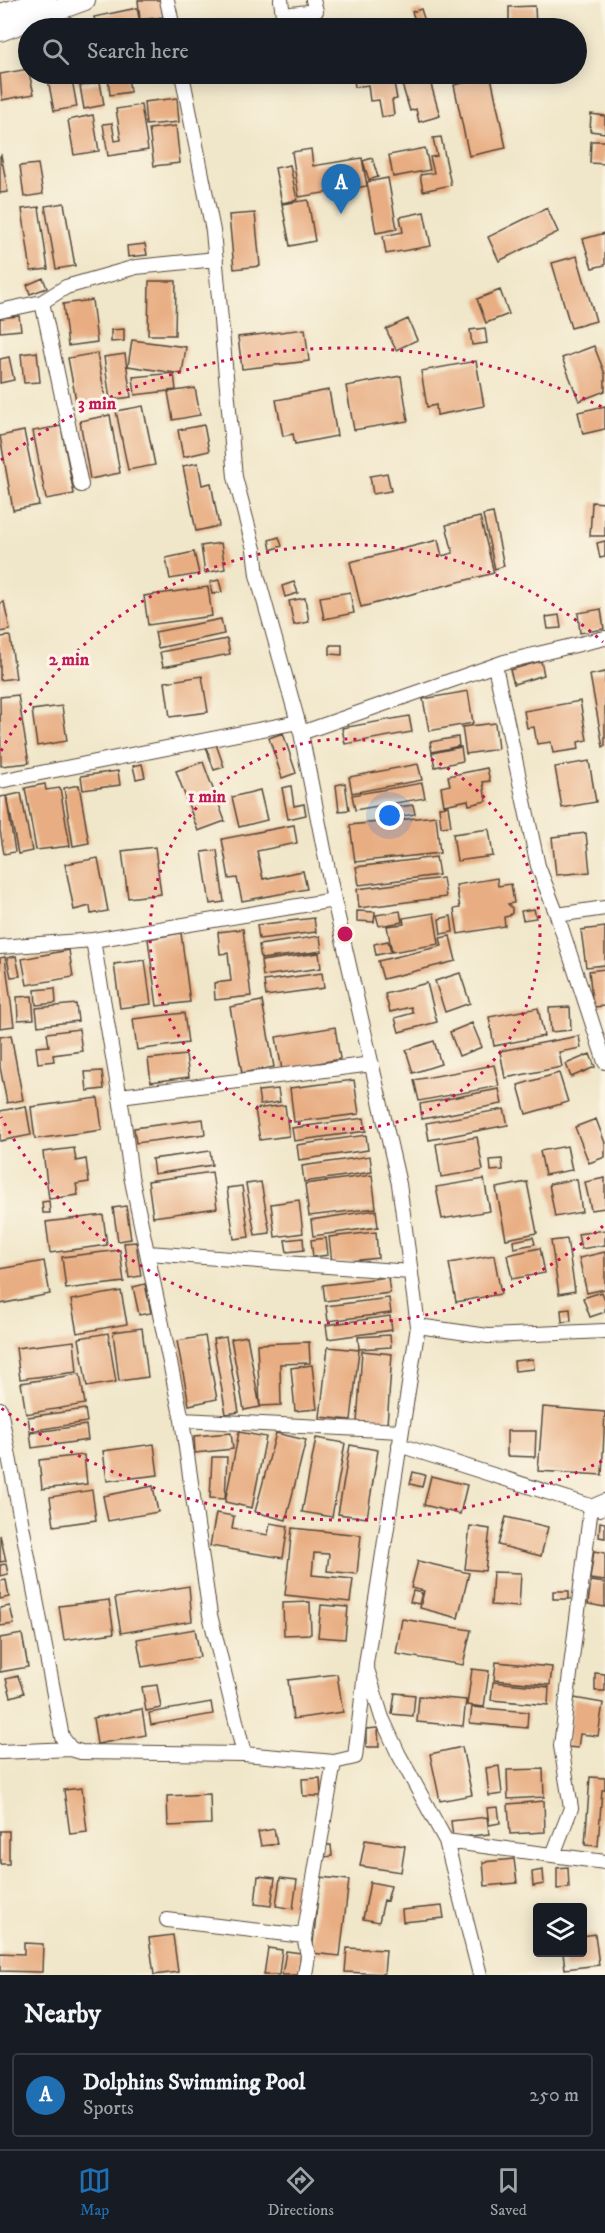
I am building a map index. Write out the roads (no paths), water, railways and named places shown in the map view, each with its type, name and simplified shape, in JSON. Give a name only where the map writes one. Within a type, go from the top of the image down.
[{"type":"street","points":[[0,14],[44,0]]},
{"type":"street","points":[[36,18],[85,0]]},
{"type":"street","points":[[167,0],[171,18]]},
{"type":"street","points":[[281,0],[283,15],[315,6]]},
{"type":"street","points":[[0,31],[18,24]]},
{"type":"street","points":[[0,1752],[70,1749],[81,1752],[243,1754],[334,1762],[355,1757],[366,1664],[418,1326],[399,1184],[334,900],[299,727],[257,575],[254,549],[235,477],[213,231],[184,84]]},
{"type":"street","points":[[0,310],[42,302],[66,287],[126,269],[216,259]]},
{"type":"street","points":[[42,302],[81,485]]},
{"type":"street","points":[[0,781],[299,727],[504,662],[605,638]]},
{"type":"street","points":[[495,666],[538,866],[557,915],[605,1062]]},
{"type":"street","points":[[0,948],[93,940],[334,900]]},
{"type":"street","points":[[557,915],[605,908]]},
{"type":"street","points":[[93,940],[120,1096],[131,1176],[182,1420],[210,1615],[243,1754]]},
{"type":"street","points":[[120,1096],[372,1064]]},
{"type":"street","points":[[148,1253],[411,1272]]},
{"type":"street","points":[[418,1326],[488,1336],[605,1330]]},
{"type":"street","points":[[0,1409],[62,1737],[70,1749]]},
{"type":"street","points":[[182,1420],[400,1438],[598,1508]]},
{"type":"street","points":[[553,1855],[571,1808],[561,1746],[598,1508],[605,1501]]},
{"type":"street","points":[[366,1664],[382,1718],[398,1753],[446,1841],[480,1975]]},
{"type":"street","points":[[305,1975],[308,1956],[304,1936],[334,1762]]},
{"type":"street","points":[[446,1841],[605,1862]]},
{"type":"street","points":[[167,1920],[304,1936]]},
{"type":"place","name":"Dolphins Swimming Pool","points":[[341,214]]}]
